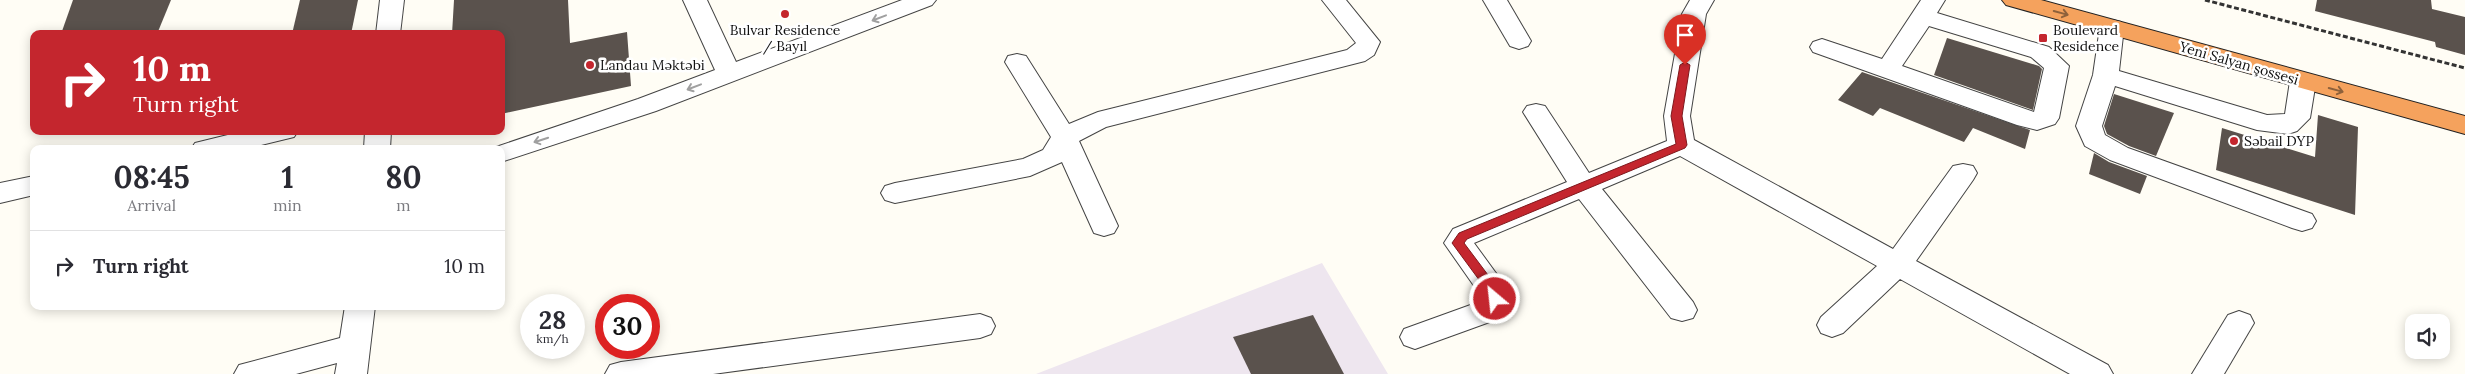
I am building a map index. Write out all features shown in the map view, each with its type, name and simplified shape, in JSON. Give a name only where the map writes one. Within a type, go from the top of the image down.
[{"type":"highway","name":"Yeni Salyan şossesi","points":[[2014,0],[2465,125]]},
{"type":"street","points":[[388,30],[392,0]]},
{"type":"street","points":[[695,0],[730,73]]},
{"type":"street","points":[[505,152],[646,105],[924,0]]},
{"type":"street","points":[[894,193],[1030,167],[1052,156],[1064,137],[1098,121],[1356,56],[1365,50],[1368,42],[1334,0]]},
{"type":"street","points":[[1495,0],[1519,41]]},
{"type":"street","points":[[1681,145],[1677,116],[1694,14],[1702,0]]},
{"type":"street","points":[[1822,47],[1887,68],[2026,119],[2037,121],[2046,118],[2057,66],[2051,59],[2040,52],[1928,8],[1887,68]]},
{"type":"street","points":[[2112,27],[2106,74],[2089,126],[2094,140],[2119,154],[2302,221]]},
{"type":"street","points":[[1017,62],[1064,137],[1104,226]]},
{"type":"street","points":[[2106,74],[2266,124],[2288,126],[2297,118],[2303,81]]},
{"type":"street","points":[[1536,112],[1584,186],[1682,310]]},
{"type":"street","points":[[222,145],[267,135]]},
{"type":"street","points":[[1415,337],[1487,311],[1495,299],[1494,291],[1458,243],[1463,236],[1681,145]]},
{"type":"street","points":[[1681,145],[2097,374]]},
{"type":"street","points":[[1832,326],[1897,265],[1964,173]]},
{"type":"street","points":[[0,193],[30,186]]},
{"type":"street","points":[[250,374],[353,360],[359,310]]},
{"type":"street","points":[[2208,374],[2239,323]]},
{"type":"street","points":[[621,374],[980,326]]},
{"type":"path","points":[[2205,0],[2465,68]]},
{"type":"shaded area","points":[[1322,263],[1388,374],[1036,374]]},
{"type":"building","points":[[73,0],[171,0],[159,30],[62,30]]},
{"type":"building","points":[[300,0],[358,0],[352,30],[293,30]]},
{"type":"building","points":[[454,0],[568,0],[570,43],[627,32],[631,86],[505,113],[505,30],[452,30]]},
{"type":"building","points":[[2317,0],[2431,0],[2432,9],[2465,17],[2465,55],[2436,47],[2435,42],[2315,11]]},
{"type":"building","points":[[1947,38],[2039,66],[2042,69],[2033,110],[1934,75]]},
{"type":"building","points":[[1862,72],[2030,130],[2025,149],[1973,128],[1964,142],[1880,108],[1873,116],[1838,100]]},
{"type":"building","points":[[2114,94],[2174,113],[2156,156],[2129,146],[2107,134],[2104,126]]},
{"type":"building","points":[[2318,115],[2358,127],[2355,215],[2216,170],[2222,128],[2315,157]]},
{"type":"building","points":[[2094,153],[2109,162],[2147,176],[2140,194],[2089,174]]},
{"type":"building","points":[[1313,315],[1344,374],[1251,374],[1233,337]]},
{"type":"place","name":"Bulvar Residence / Bayıl","points":[[785,14]]},
{"type":"place","name":"Boulevard Residence","points":[[2043,38]]},
{"type":"place","name":"Landau Məktəbi","points":[[590,65]]},
{"type":"place","name":"Səbail DYP","points":[[2234,141]]},
{"type":"route","points":[[1495,299],[1494,291],[1458,243],[1463,236],[1681,145],[1677,116],[1685,65]]}]
